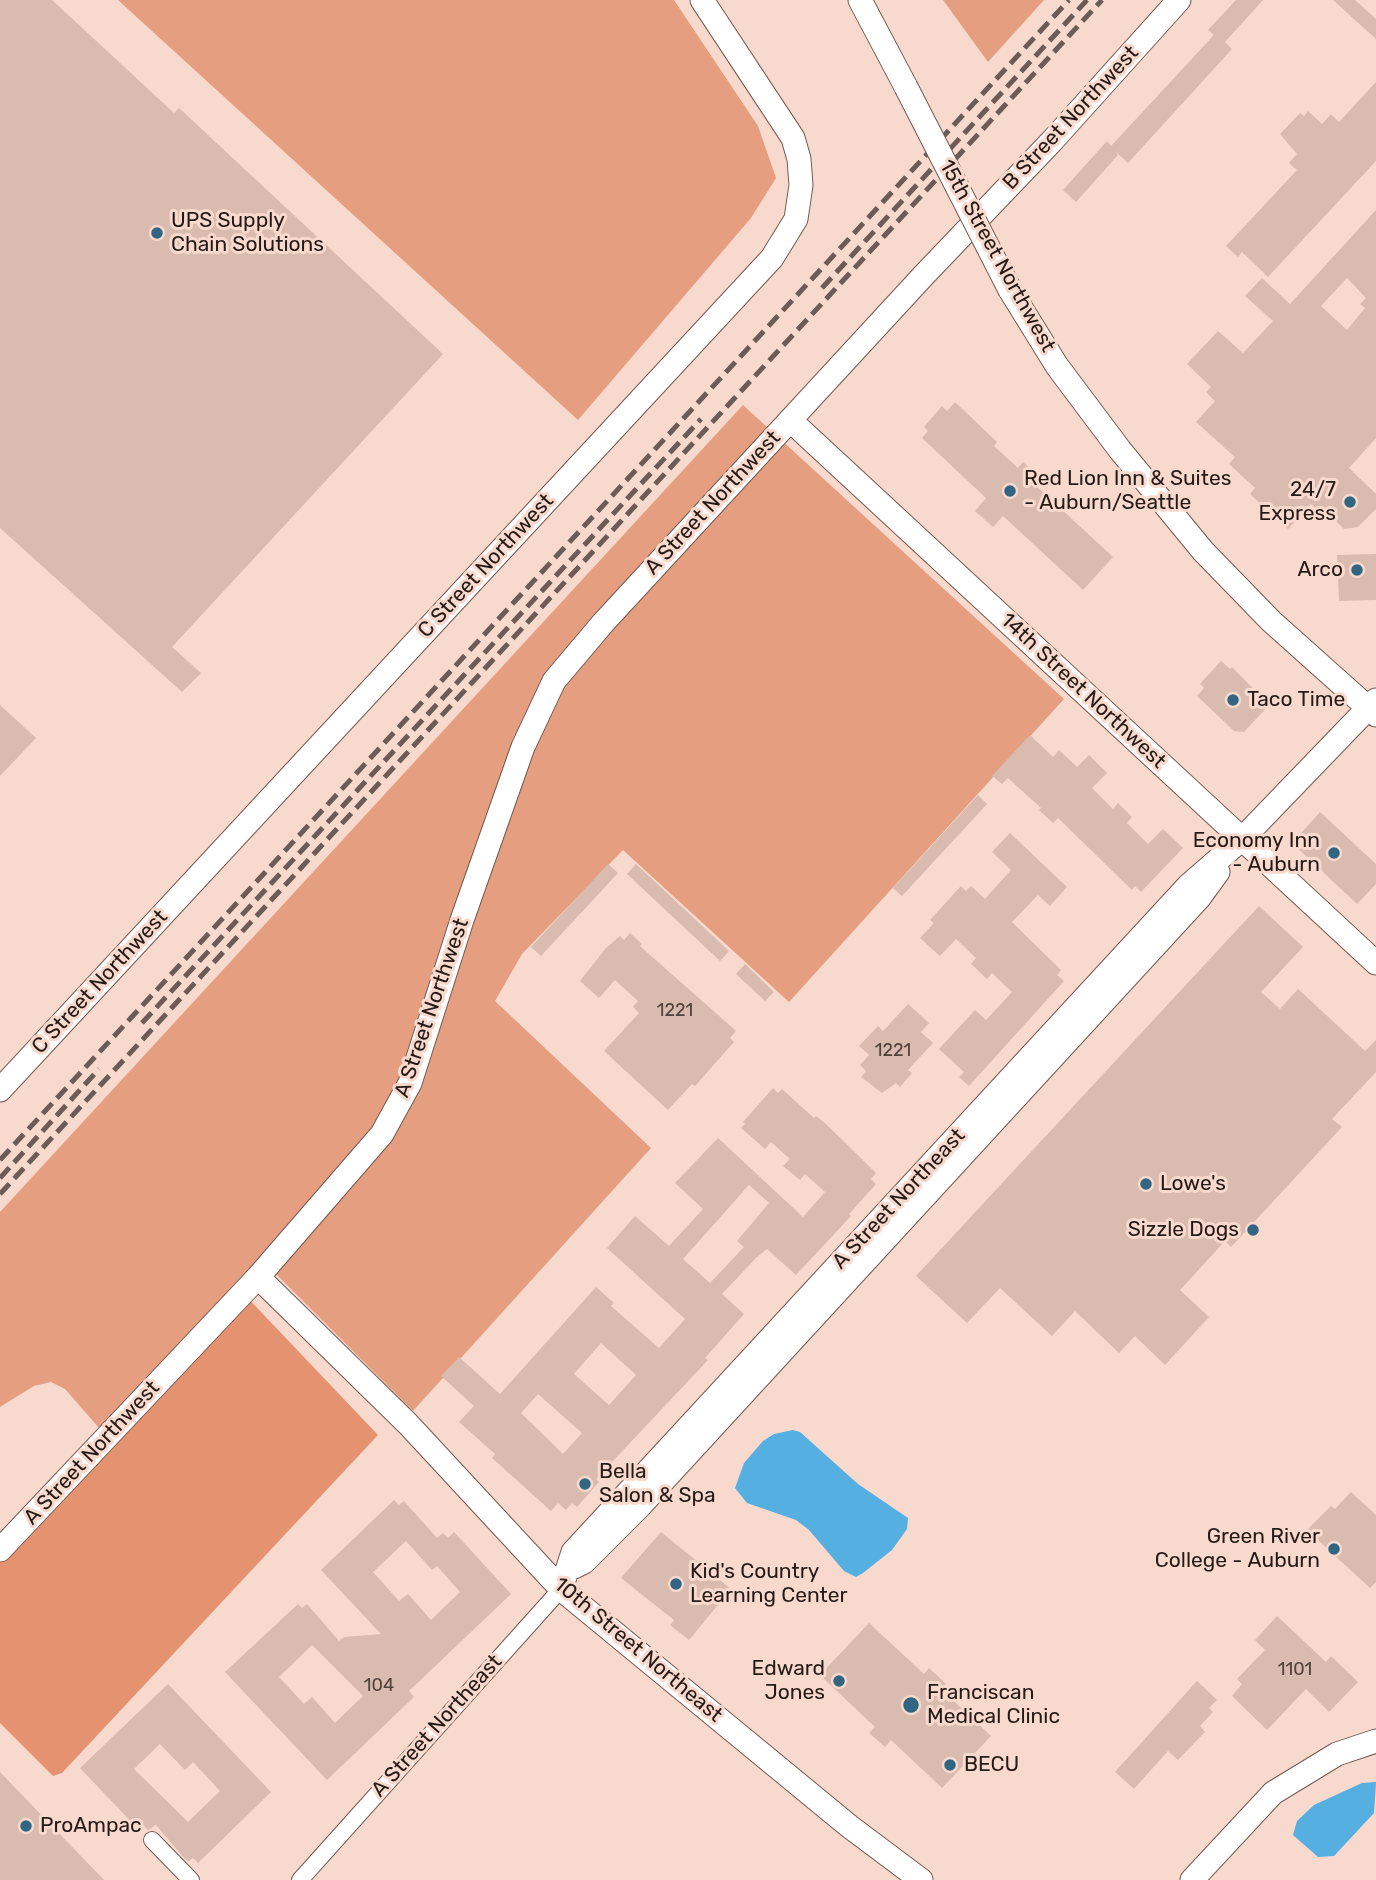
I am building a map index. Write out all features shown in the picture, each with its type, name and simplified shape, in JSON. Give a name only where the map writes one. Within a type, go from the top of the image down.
[{"type":"street","name":"C Street Northwest","points":[[0,1090],[772,258],[796,219],[801,185],[799,159],[793,138],[702,0]]},
{"type":"street","name":"15th Street Northwest","points":[[860,0],[1010,290],[1057,366],[1120,450],[1203,551],[1271,621],[1373,708]]},
{"type":"street","name":"B Street Northwest","points":[[790,420],[1052,141],[1179,0]]},
{"type":"street","name":"14th Street Northwest","points":[[790,420],[1376,963]]},
{"type":"street","name":"A Street Northwest","points":[[0,1550],[258,1277],[382,1134],[410,1083],[462,920],[523,747],[554,681],[603,623],[790,420]]},
{"type":"street","name":"A Street Northeast","points":[[300,1880],[565,1579],[573,1552],[582,1542],[1188,886],[1242,838],[1373,708]]},
{"type":"street","name":"10th Street Northeast","points":[[258,1277],[565,1579],[849,1826],[921,1880]]},
{"type":"street","points":[[1192,1880],[1273,1793],[1337,1754],[1376,1741]]},
{"type":"street","points":[[152,1840],[191,1880]]},
{"type":"shaded area","points":[[118,0],[674,0],[758,126],[776,178],[751,218],[578,420]]},
{"type":"shaded area","points":[[943,0],[1044,0],[988,62]]},
{"type":"shaded area","points":[[743,405],[1064,699],[789,1002],[623,850],[522,954],[495,1001],[651,1148],[413,1411],[268,1266],[107,1437],[65,1389],[51,1382],[34,1386],[0,1407],[0,1212]]},
{"type":"shaded area","points":[[243,1293],[378,1435],[62,1773],[53,1776],[0,1723],[0,1550]]},
{"type":"water","points":[[793,1430],[800,1432],[858,1484],[908,1518],[907,1529],[892,1550],[856,1577],[844,1571],[809,1530],[796,1520],[747,1503],[735,1488],[744,1463],[763,1441],[774,1434]]},
{"type":"water","points":[[1376,1782],[1374,1813],[1334,1856],[1318,1857],[1293,1835],[1297,1821],[1314,1805],[1362,1783]]},
{"type":"building","name":"UPS Supply Chain Solutions","points":[[0,0],[52,0],[174,113],[179,108],[443,354],[172,647],[201,673],[182,692],[0,528]]},
{"type":"building","points":[[1236,0],[1263,0],[1225,42],[1232,49],[1128,163],[1116,152],[1118,155],[1076,202],[1063,190],[1107,141],[1111,146],[1214,35],[1208,30]]},
{"type":"building","points":[[1333,0],[1355,0],[1376,19],[1376,39]]},
{"type":"building","points":[[1376,82],[1376,161],[1268,277],[1242,252],[1238,257],[1226,246],[1297,170],[1289,163],[1297,154],[1280,134],[1300,113],[1304,116],[1308,111],[1322,124],[1331,114],[1339,122]]},
{"type":"building","points":[[1376,210],[1376,438],[1349,468],[1376,494],[1376,509],[1358,527],[1344,529],[1331,516],[1327,520],[1311,504],[1288,529],[1250,494],[1255,488],[1229,464],[1235,457],[1196,422],[1215,401],[1206,392],[1211,387],[1187,364],[1218,331],[1243,353],[1273,321],[1245,296],[1262,278],[1290,304]],"holes":[[[1347,278],[1366,298],[1360,304],[1365,308],[1347,330],[1321,306]]]},
{"type":"building","name":"Red Lion Inn & Suites - Auburn/Seattle","points":[[955,402],[997,442],[994,446],[1018,468],[1023,462],[1039,477],[1033,483],[1113,557],[1083,590],[1003,516],[993,527],[975,511],[986,498],[922,438],[928,431],[924,427],[942,406],[947,411]]},
{"type":"building","name":"Arco","points":[[1376,554],[1376,600],[1339,601],[1337,555]]},
{"type":"building","name":"Taco Time","points":[[1221,661],[1230,669],[1232,667],[1269,705],[1244,732],[1234,731],[1197,696],[1204,688],[1200,684]]},
{"type":"building","points":[[0,705],[36,738],[0,776]]},
{"type":"building","points":[[1030,735],[1053,757],[1059,750],[1077,767],[1089,755],[1107,773],[1092,788],[1113,809],[1118,803],[1132,817],[1127,823],[1148,844],[1163,829],[1183,848],[1141,892],[1135,886],[1132,890],[1058,818],[1053,823],[1039,810],[1041,808],[1008,778],[1002,784],[992,776]]},
{"type":"building","points":[[978,795],[987,804],[902,896],[893,888]]},
{"type":"building","name":"Economy Inn - Auburn","points":[[1320,812],[1376,864],[1376,884],[1357,904],[1292,843]]},
{"type":"building","points":[[1010,833],[1067,887],[1050,906],[1038,895],[1012,922],[1061,970],[1057,975],[1064,981],[969,1086],[959,1077],[964,1072],[939,1049],[975,1010],[986,1020],[1012,992],[992,973],[987,979],[971,964],[976,958],[956,939],[940,956],[920,938],[934,923],[930,920],[961,886],[966,891],[971,886],[985,899],[1011,870],[992,852]]},
{"type":"building","points":[[608,864],[618,873],[541,956],[531,947]]},
{"type":"building","points":[[636,864],[729,951],[720,961],[627,874]]},
{"type":"building","name":"Lowe's","points":[[1259,906],[1303,947],[1261,992],[1280,1009],[1298,989],[1365,1051],[1376,1040],[1376,1072],[1332,1119],[1342,1127],[1231,1247],[1225,1241],[1180,1290],[1209,1317],[1165,1365],[1135,1336],[1119,1353],[1075,1311],[1052,1336],[1000,1288],[967,1323],[916,1276]]},
{"type":"building","points":[[630,933],[642,944],[640,946],[736,1031],[730,1038],[734,1042],[695,1086],[692,1084],[668,1110],[604,1051],[639,1013],[633,1007],[638,1001],[615,980],[599,998],[580,981],[606,948],[620,936],[624,940]]},
{"type":"building","points":[[745,964],[774,992],[765,1001],[736,974]]},
{"type":"building","points":[[908,1004],[929,1023],[921,1032],[933,1043],[908,1070],[912,1073],[900,1087],[896,1083],[882,1093],[861,1077],[866,1071],[860,1065],[869,1055],[859,1046],[878,1026],[883,1031]]},
{"type":"building","points":[[773,1088],[778,1093],[782,1089],[814,1118],[816,1116],[826,1124],[876,1173],[871,1179],[876,1184],[849,1214],[851,1216],[796,1275],[767,1249],[756,1258],[722,1294],[744,1314],[705,1358],[708,1360],[596,1479],[599,1482],[577,1507],[572,1503],[566,1510],[558,1503],[551,1511],[492,1458],[495,1454],[459,1422],[474,1406],[441,1376],[459,1357],[500,1394],[596,1287],[614,1303],[611,1306],[659,1348],[685,1319],[607,1248],[635,1216],[669,1246],[703,1209],[675,1183],[718,1138],[803,1217],[825,1192],[805,1174],[800,1180],[783,1166],[790,1159],[771,1142],[765,1149],[741,1128],[745,1124],[743,1122]],"holes":[[[749,1185],[769,1203],[737,1241],[744,1247],[710,1283],[683,1259]],[[601,1343],[636,1375],[609,1405],[574,1374]],[[538,1394],[582,1433],[563,1454],[521,1413]]]},
{"type":"building","name":"Green River College - Auburn","points":[[1351,1492],[1376,1515],[1376,1582],[1370,1588],[1307,1530],[1331,1506],[1335,1509]]},
{"type":"building","points":[[394,1500],[399,1505],[404,1501],[437,1538],[443,1533],[448,1538],[454,1532],[511,1594],[409,1691],[414,1697],[327,1780],[225,1672],[298,1604],[302,1608],[307,1604],[339,1641],[344,1637],[381,1634],[321,1570]],"holes":[[[406,1541],[432,1570],[437,1566],[460,1592],[431,1620],[408,1594],[399,1601],[373,1572]],[[312,1645],[363,1696],[335,1723],[312,1697],[304,1704],[279,1677]]]},
{"type":"building","name":"Kid's Country Learning Center","points":[[661,1532],[731,1589],[689,1640],[670,1625],[674,1620],[621,1578]]},
{"type":"building","points":[[1277,1616],[1326,1662],[1331,1656],[1358,1682],[1329,1712],[1306,1689],[1267,1730],[1232,1696],[1242,1684],[1237,1679],[1265,1650],[1255,1640]]},
{"type":"building","points":[[869,1623],[924,1674],[929,1668],[946,1684],[941,1689],[991,1736],[942,1788],[891,1740],[885,1747],[869,1733],[875,1727],[820,1675]]},
{"type":"building","points":[[1197,1681],[1217,1700],[1209,1708],[1213,1712],[1200,1726],[1205,1732],[1178,1760],[1168,1751],[1134,1789],[1115,1772]]},
{"type":"building","points":[[168,1684],[271,1792],[198,1863],[193,1858],[189,1861],[185,1859],[156,1825],[148,1830],[144,1826],[139,1830],[80,1768]],"holes":[[[160,1744],[185,1770],[193,1762],[220,1791],[188,1822],[134,1769]]]},
{"type":"building","name":"ProAmpac","points":[[0,1772],[104,1880],[0,1880]]},
{"type":"railway","points":[[0,1160],[1069,0]]},
{"type":"railway","points":[[822,288],[1087,0]]},
{"type":"railway","points":[[0,1194],[1102,0]]},
{"type":"railway","points":[[142,1023],[701,419]]},
{"type":"railway","points":[[0,1178],[99,1069]]},
{"type":"place","name":"UPS Supply Chain Solutions","points":[[157,233]]},
{"type":"place","name":"Red Lion Inn & Suites - Auburn/Seattle","points":[[1010,491]]},
{"type":"place","name":"24/7 Express","points":[[1350,502]]},
{"type":"place","name":"Arco","points":[[1357,570]]},
{"type":"place","name":"Taco Time","points":[[1233,700]]},
{"type":"place","name":"Economy Inn - Auburn","points":[[1334,853]]},
{"type":"place","name":"Lowe's","points":[[1146,1184]]},
{"type":"place","name":"Sizzle Dogs","points":[[1253,1230]]},
{"type":"place","name":"Bella Salon & Spa","points":[[585,1484]]},
{"type":"place","name":"Green River College - Auburn","points":[[1334,1549]]},
{"type":"place","name":"Kid's Country Learning Center","points":[[676,1584]]},
{"type":"place","name":"Edward Jones","points":[[839,1681]]},
{"type":"place","name":"Franciscan Medical Clinic","points":[[911,1705]]},
{"type":"place","name":"BECU","points":[[950,1765]]},
{"type":"place","name":"ProAmpac","points":[[26,1826]]}]
